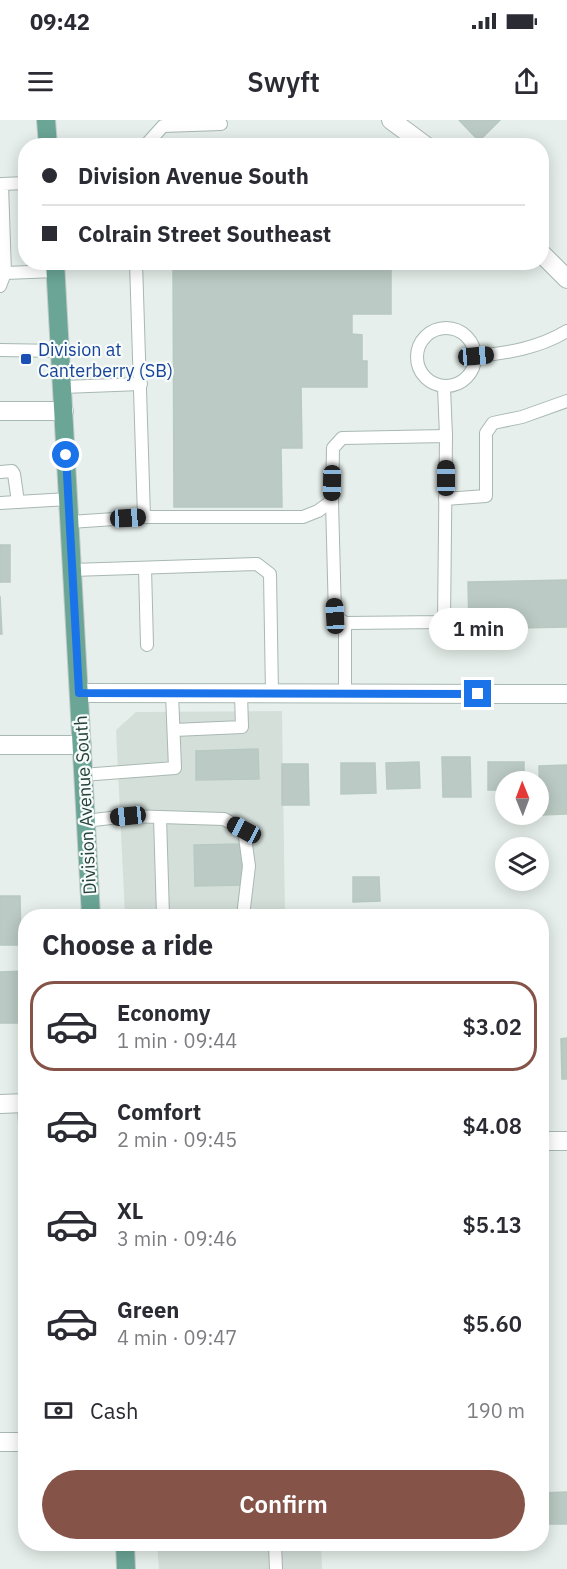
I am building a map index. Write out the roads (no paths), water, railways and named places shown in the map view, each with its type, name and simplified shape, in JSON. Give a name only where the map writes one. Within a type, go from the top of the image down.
[{"type":"main road","points":[[46,120],[47,138]]},
{"type":"main road","name":"Division Avenue South","points":[[55,270],[91,909]]},
{"type":"main road","points":[[125,1551],[126,1569]]},
{"type":"street","points":[[391,120],[415,138]]},
{"type":"street","points":[[549,261],[567,279]]},
{"type":"street","points":[[0,411],[64,411]]},
{"type":"street","points":[[79,693],[567,694]]},
{"type":"street","points":[[0,745],[82,746]]},
{"type":"street","points":[[0,1104],[18,1103]]},
{"type":"street","points":[[549,1141],[567,1141]]},
{"type":"street","points":[[0,1442],[18,1442]]},
{"type":"lane","points":[[153,138],[163,126],[221,124]]},
{"type":"lane","points":[[0,286],[5,273],[2,184],[18,183]]},
{"type":"lane","points":[[5,273],[30,270]]},
{"type":"lane","points":[[136,270],[144,517]]},
{"type":"lane","points":[[441,328],[451,328],[468,338],[474,346],[475,366],[463,382],[444,387],[427,379],[421,372],[417,363],[417,354],[424,337],[441,328]]},
{"type":"lane","points":[[476,356],[508,353],[550,341],[567,332]]},
{"type":"lane","points":[[0,350],[61,351]]},
{"type":"lane","points":[[63,387],[141,384]]},
{"type":"lane","points":[[444,387],[446,436],[444,622],[345,623],[335,616],[333,448],[342,438],[446,436]]},
{"type":"lane","points":[[445,499],[486,496],[486,433],[494,423],[532,414],[567,401]]},
{"type":"lane","points":[[0,472],[12,471],[14,474],[18,502]]},
{"type":"lane","points":[[0,503],[68,500]]},
{"type":"lane","points":[[70,522],[144,517],[303,517],[318,511],[332,501]]},
{"type":"lane","points":[[72,570],[257,564],[270,574],[273,694]]},
{"type":"lane","points":[[145,568],[147,645]]},
{"type":"lane","points":[[345,623],[345,694]]},
{"type":"lane","points":[[82,775],[174,768],[172,694]]},
{"type":"lane","points":[[174,730],[242,727],[241,694]]},
{"type":"lane","points":[[85,821],[128,816],[224,819],[244,830],[249,866],[244,909]]},
{"type":"lane","points":[[160,817],[163,909]]},
{"type":"lane","points":[[275,1551],[276,1569]]},
{"type":"place","name":"Division at Canterberry (SB)","points":[[26,359]]}]
